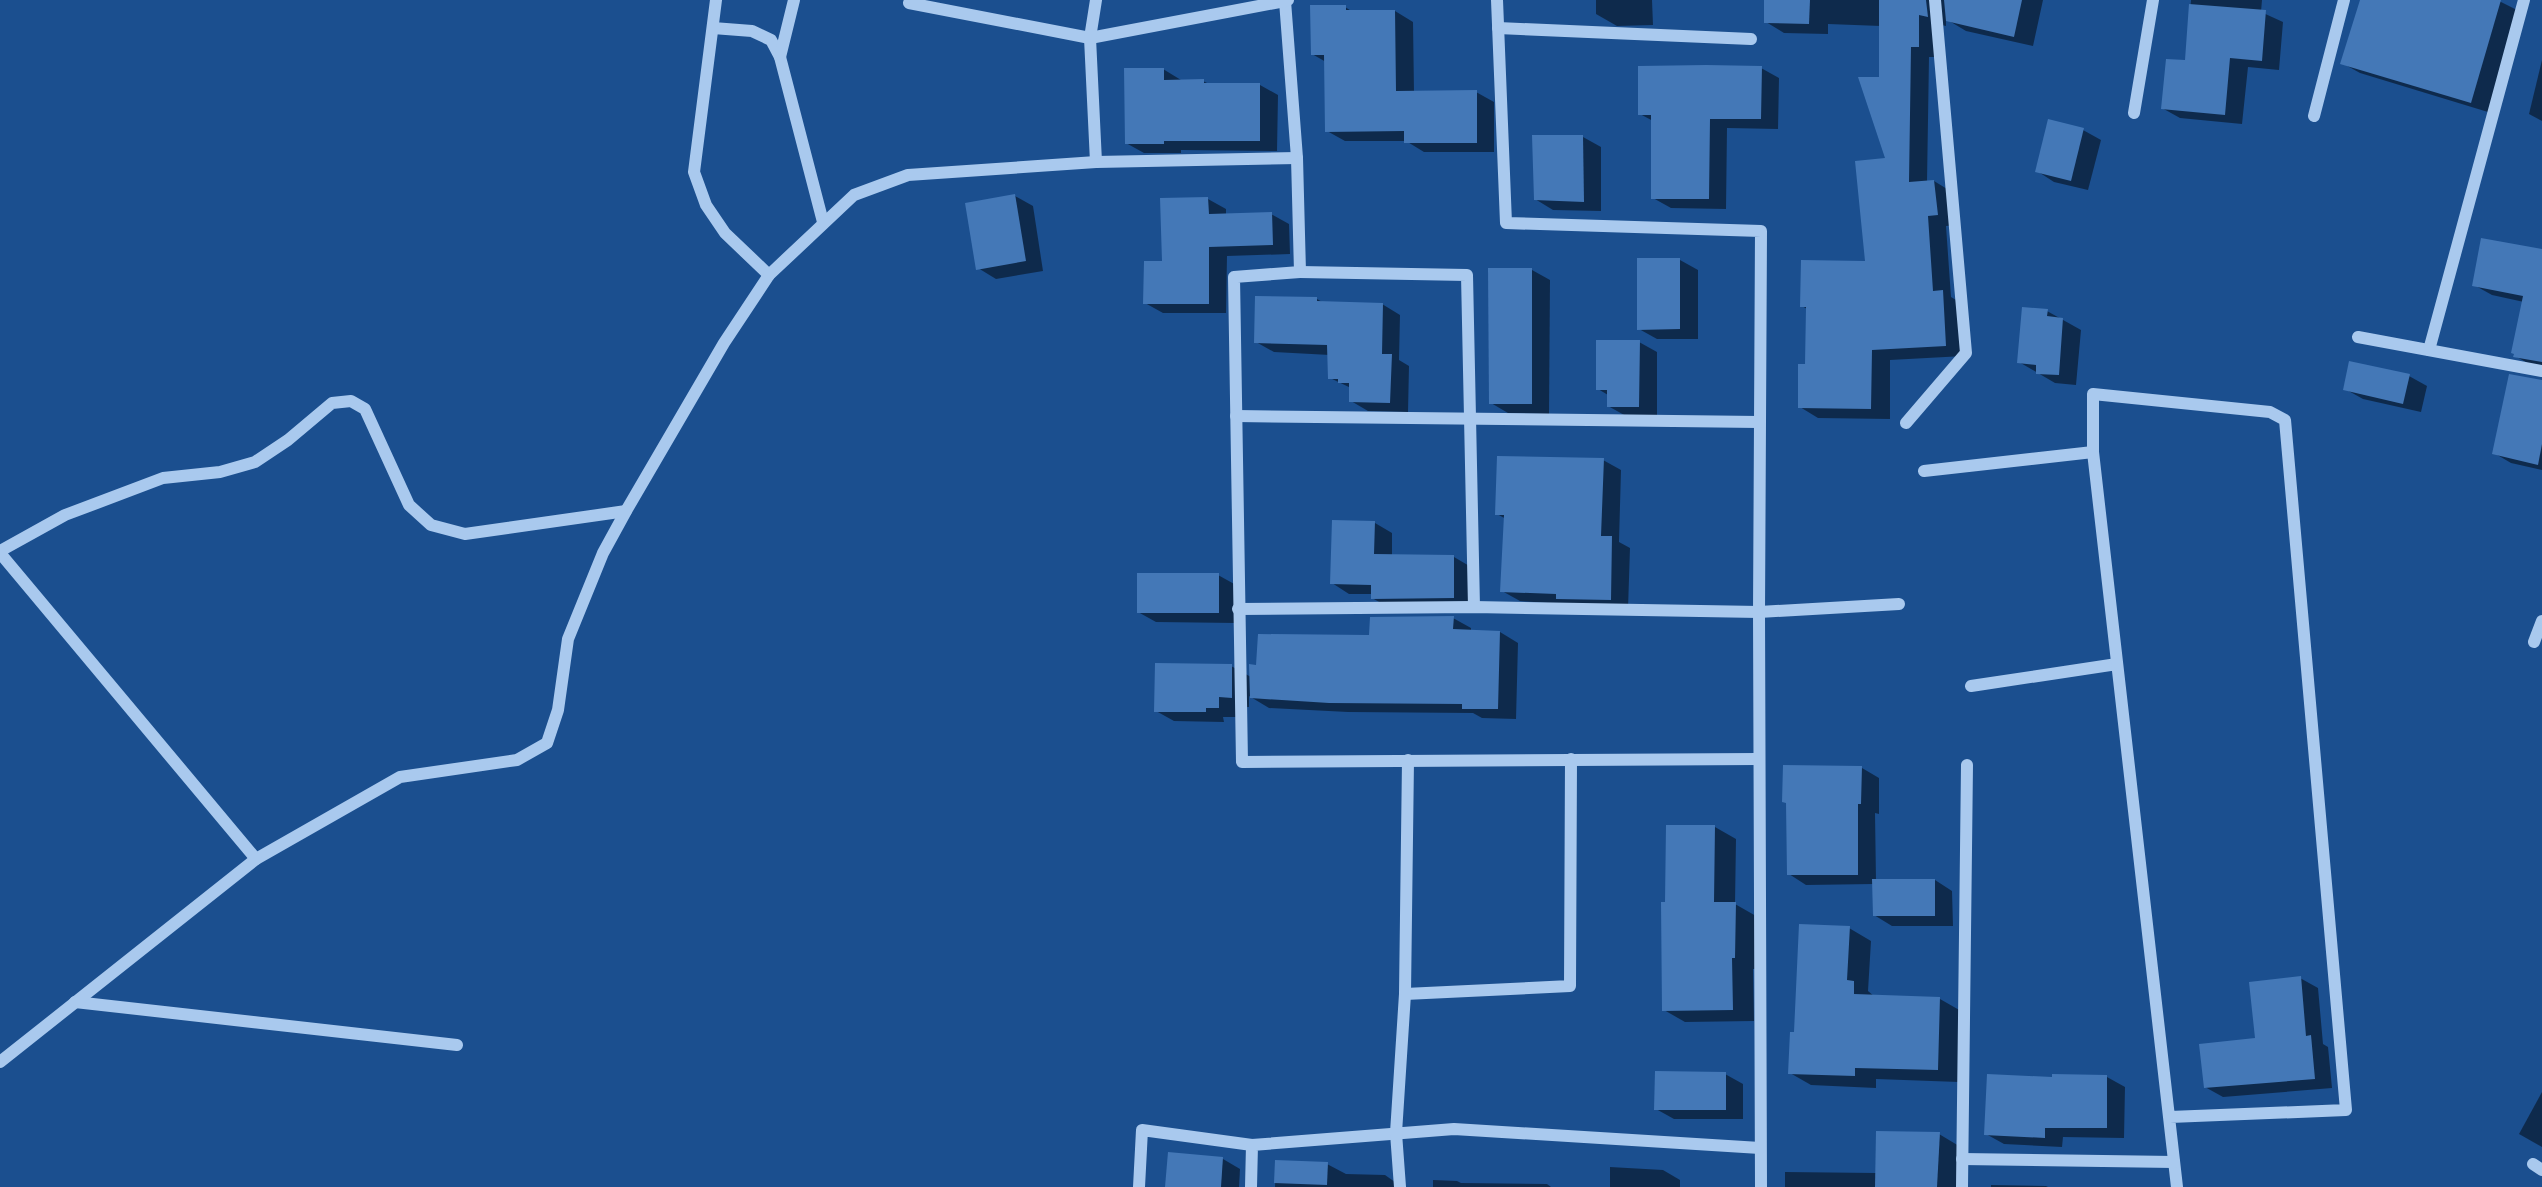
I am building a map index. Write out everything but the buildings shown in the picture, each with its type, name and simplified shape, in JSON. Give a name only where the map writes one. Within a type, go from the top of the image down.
[{"type":"street","points":[[716,0],[694,172],[706,205],[725,233],[769,275]]},
{"type":"street","points":[[780,57],[794,0]]},
{"type":"street","points":[[1096,0],[1090,38],[1096,162]]},
{"type":"street","points":[[1497,0],[1506,223],[1761,231],[1761,1187]]},
{"type":"street","points":[[1906,423],[1966,353],[1935,0]]},
{"type":"street","points":[[2134,113],[2152,0]]},
{"type":"street","points":[[2315,116],[2344,0]]},
{"type":"street","points":[[2429,350],[2524,0]]},
{"type":"street","points":[[909,3],[1090,38],[1287,1],[1297,158],[1300,272]]},
{"type":"street","points":[[713,28],[752,31],[771,40],[780,57],[823,222]]},
{"type":"street","points":[[1498,28],[1751,39]]},
{"type":"street","points":[[0,1062],[256,859],[400,777],[517,760],[547,743],[558,710],[568,639],[603,553],[626,511],[724,343],[769,275],[854,195],[908,175],[1096,162],[1297,158]]},
{"type":"street","points":[[1474,607],[1467,275],[1300,272],[1234,277],[1242,762],[1759,759]]},
{"type":"street","points":[[2358,337],[2542,370]]},
{"type":"street","points":[[2170,1118],[2346,1110],[2285,421],[2270,412],[2093,394],[2093,452],[2176,1187]]},
{"type":"street","points":[[256,859],[0,552],[65,515],[163,478],[220,472],[255,462],[288,440],[332,402],[351,401],[365,409],[409,505],[431,525],[465,534],[626,511]]},
{"type":"street","points":[[1236,416],[1759,422]]},
{"type":"street","points":[[1924,471],[2093,452]]},
{"type":"street","points":[[1238,609],[1474,607],[1759,611],[1899,604]]},
{"type":"street","points":[[2534,642],[2542,621]]},
{"type":"street","points":[[1971,686],[2117,664]]},
{"type":"street","points":[[1400,1187],[1396,1133],[1405,993],[1408,760]]},
{"type":"street","points":[[1405,993],[1570,986],[1571,760]]},
{"type":"street","points":[[1962,1187],[1967,765]]},
{"type":"street","points":[[75,1002],[457,1045]]},
{"type":"street","points":[[1139,1187],[1142,1130],[1252,1145],[1454,1129],[1760,1148]]},
{"type":"street","points":[[1251,1187],[1252,1145]]},
{"type":"street","points":[[1962,1158],[2174,1162]]}]
